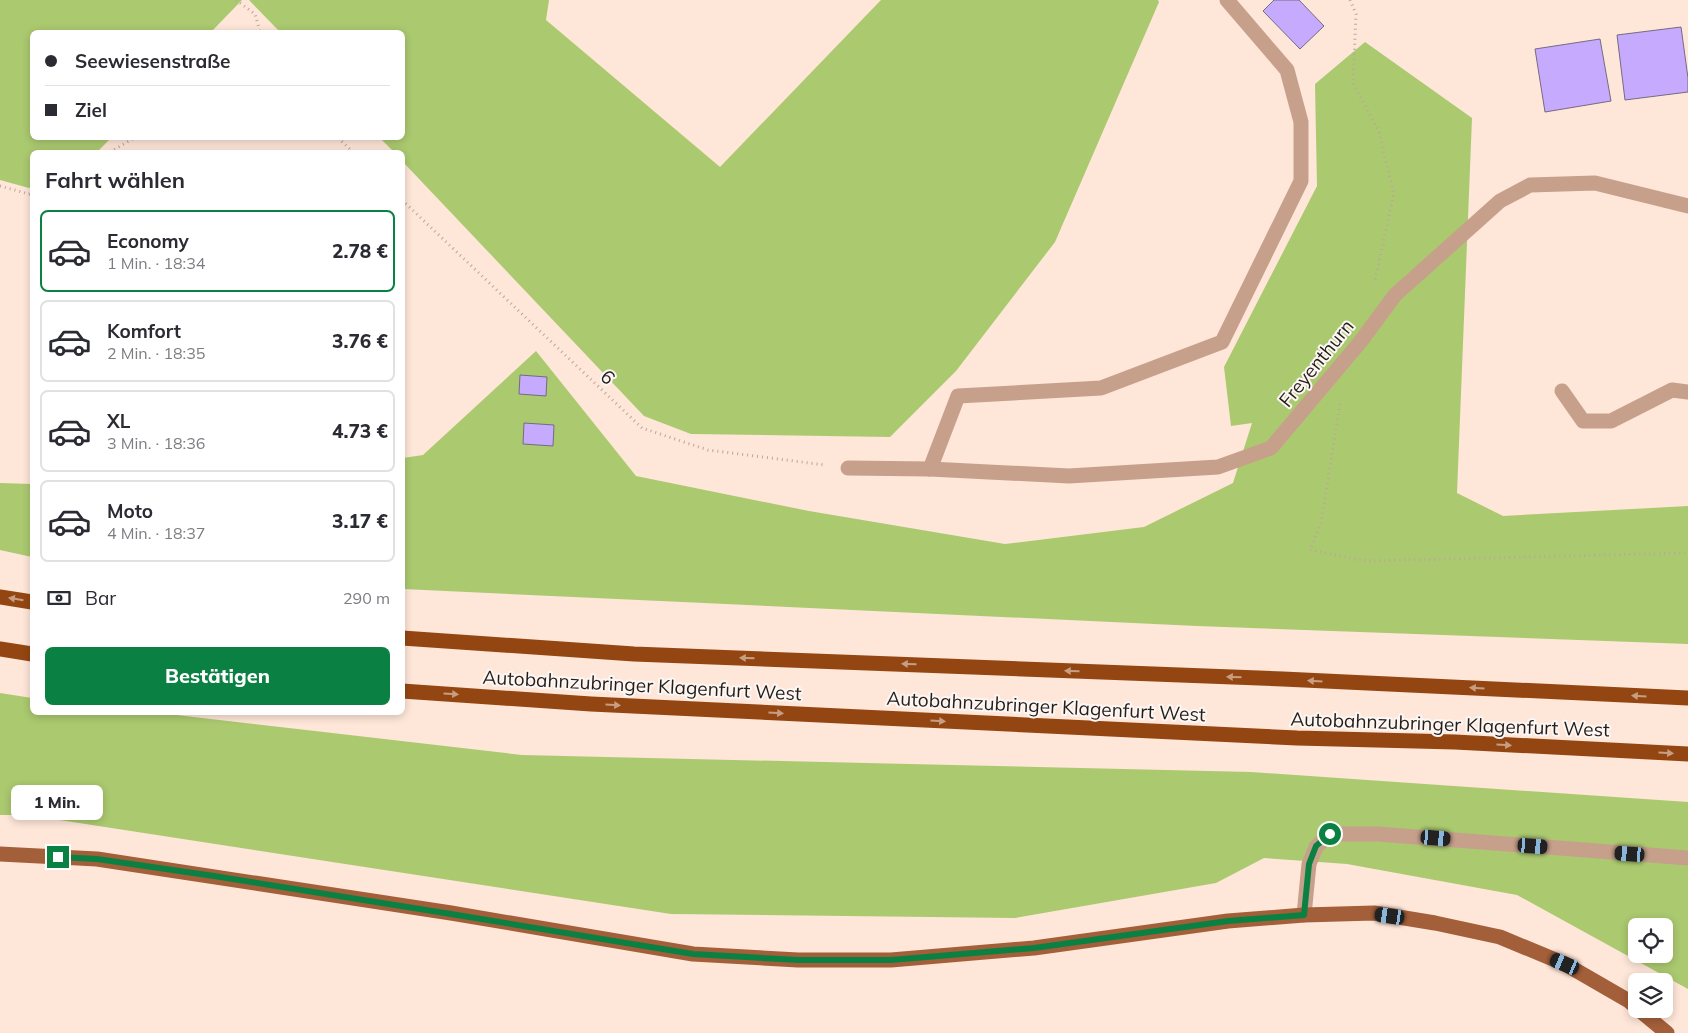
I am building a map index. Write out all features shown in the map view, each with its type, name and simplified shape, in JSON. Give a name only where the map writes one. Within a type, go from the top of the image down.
[{"type":"highway","points":[[0,596],[30,602]]},
{"type":"highway","name":"Autobahnzubringer Klagenfurt West","points":[[405,638],[634,654],[1273,679],[1688,698]]},
{"type":"highway","points":[[0,649],[30,654]]},
{"type":"highway","name":"Autobahnzubringer Klagenfurt West","points":[[405,691],[601,705],[1297,738],[1455,742],[1688,754]]},
{"type":"main road","points":[[0,854],[97,859],[441,912],[693,954],[779,959],[891,960],[1034,948],[1228,921],[1304,915],[1374,914],[1435,923],[1500,937],[1565,964],[1628,1002]]},
{"type":"main road","points":[[1649,1018],[1667,1033]]},
{"type":"street","points":[[930,469],[958,396],[1101,388],[1222,342],[1301,181],[1301,122],[1287,70],[1227,0]]},
{"type":"street","name":"Freyenthurn","points":[[848,468],[930,469],[1069,476],[1218,467],[1271,448],[1361,341],[1395,295],[1500,200],[1530,185],[1595,183],[1688,206]]},
{"type":"street","points":[[1562,391],[1583,420],[1610,420],[1672,390],[1688,392]]},
{"type":"street","points":[[1304,915],[1309,864],[1316,846],[1330,834],[1378,834],[1688,858]]},
{"type":"path","points":[[236,0],[255,14],[259,30]]},
{"type":"path","points":[[1350,0],[1356,14],[1353,83],[1379,132],[1394,194],[1374,282]]},
{"type":"path","points":[[113,150],[131,140]]},
{"type":"path","points":[[340,140],[351,150]]},
{"type":"path","points":[[0,186],[30,193]]},
{"type":"path","name":"6","points":[[405,203],[642,428],[708,450],[848,468]]},
{"type":"path","points":[[1341,401],[1321,523],[1310,550],[1367,561],[1688,553]]},
{"type":"green space","points":[[0,0],[242,0],[213,30],[30,30],[30,140],[109,140],[99,150],[30,150],[30,187],[0,180]]},
{"type":"green space","points":[[249,0],[549,0],[546,20],[720,167],[881,0],[1158,0],[1159,2],[1055,242],[956,371],[890,437],[691,434],[644,416],[405,164],[405,150],[392,150],[382,140],[405,140],[405,30],[278,30]]},
{"type":"green space","points":[[1365,42],[1472,118],[1457,493],[1503,516],[1688,506],[1688,644],[1197,626],[405,589],[405,458],[423,455],[536,351],[636,476],[809,511],[1005,544],[1144,527],[1233,483],[1252,423],[1231,426],[1224,367],[1317,186],[1315,84]]},
{"type":"green space","points":[[0,483],[30,484],[30,557],[0,550]]},
{"type":"green space","points":[[0,693],[30,698],[30,715],[176,715],[522,755],[1251,772],[1688,802],[1688,989],[1673,981],[1673,973],[1659,973],[1641,963],[1673,963],[1673,918],[1628,918],[1628,956],[1517,895],[1347,864],[1264,858],[1216,883],[1015,918],[671,914],[27,815],[0,815]]},
{"type":"building","points":[[1274,0],[1299,0],[1324,26],[1300,49],[1263,11]]},
{"type":"building","points":[[1681,27],[1688,92],[1625,100],[1617,35]]},
{"type":"building","points":[[1600,39],[1611,101],[1545,112],[1535,49]]},
{"type":"building","points":[[520,375],[547,377],[546,396],[519,394]]},
{"type":"building","points":[[524,423],[554,425],[553,446],[523,444]]},
{"type":"route","points":[[58,857],[97,859],[214,876],[693,954],[798,960],[891,960],[1034,948],[1228,921],[1304,915],[1309,864],[1316,846],[1330,834]]}]
